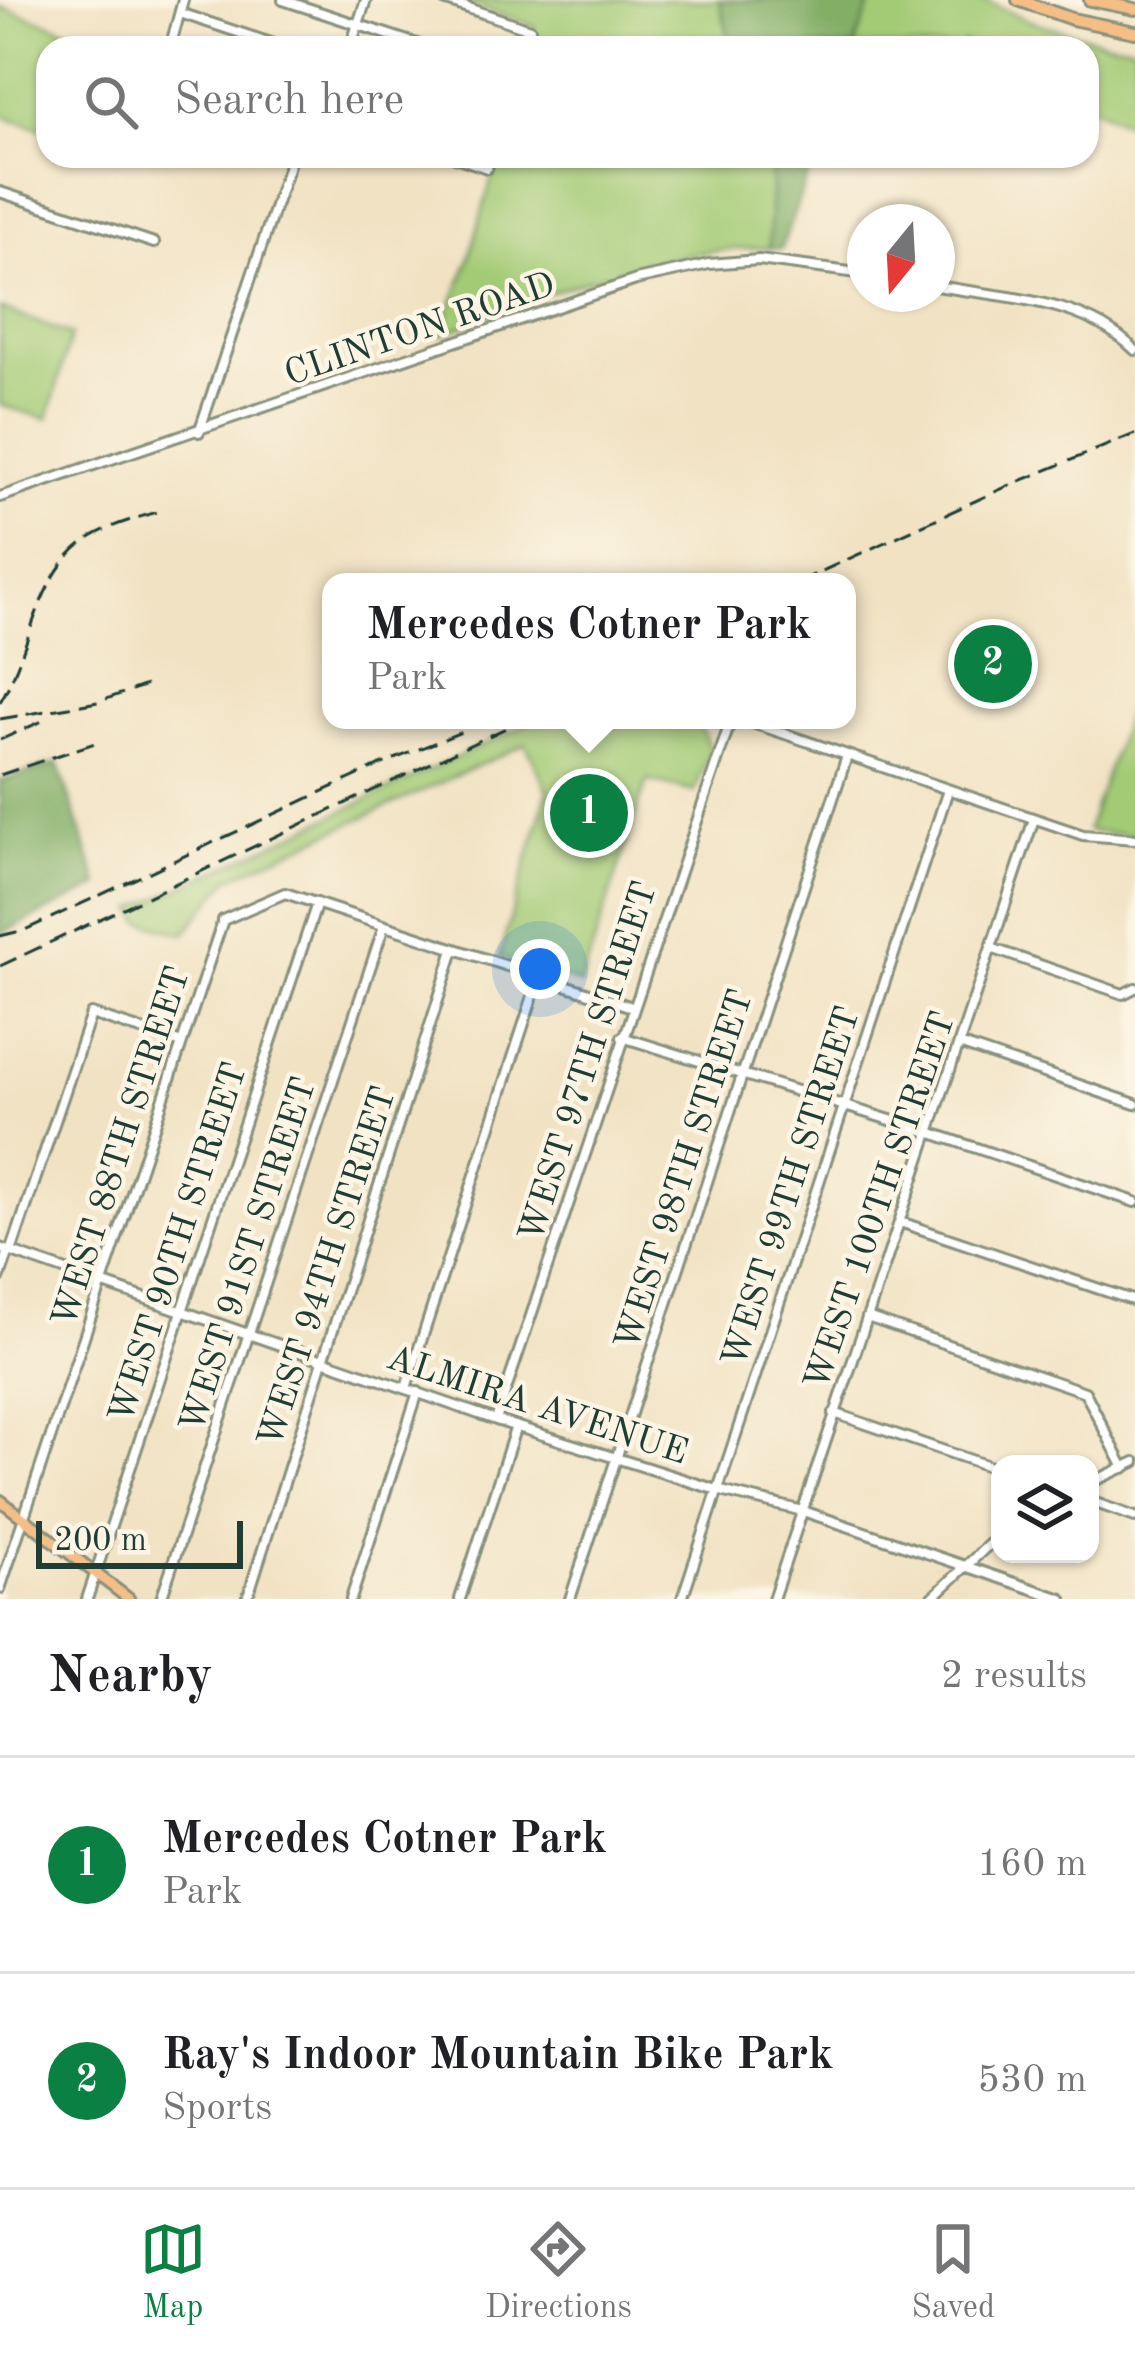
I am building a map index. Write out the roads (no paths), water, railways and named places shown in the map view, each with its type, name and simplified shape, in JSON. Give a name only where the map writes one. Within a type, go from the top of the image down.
[{"type":"highway","points":[[1018,0],[1072,19],[1135,32]]},
{"type":"highway","points":[[1090,0],[1135,9]]},
{"type":"main road","points":[[0,1500],[129,1599]]},
{"type":"street","points":[[173,36],[183,0]]},
{"type":"street","points":[[283,0],[391,36]]},
{"type":"street","points":[[354,36],[366,0]]},
{"type":"street","points":[[444,0],[530,29],[528,36]]},
{"type":"street","points":[[180,13],[250,36]]},
{"type":"street","points":[[199,432],[288,168]]},
{"type":"street","points":[[0,192],[154,243]]},
{"type":"street","name":"CLINTON ROAD","points":[[0,497],[636,280],[709,264],[759,260],[847,272]]},
{"type":"street","points":[[955,289],[1070,310],[1117,333],[1135,350]]},
{"type":"street","name":"WEST 97TH STREET","points":[[496,1420],[728,729]]},
{"type":"street","points":[[770,729],[1083,835],[1135,839]]},
{"type":"street","name":"WEST 98TH STREET","points":[[570,1599],[847,756]]},
{"type":"street","name":"WEST 99TH STREET","points":[[682,1599],[948,790]]},
{"type":"street","name":"WEST 100TH STREET","points":[[773,1599],[1034,819]]},
{"type":"street","name":"WEST 88TH STREET","points":[[0,1589],[223,920],[285,893],[317,903]]},
{"type":"street","points":[[317,903],[632,1006]]},
{"type":"street","name":"WEST 90TH STREET","points":[[87,1599],[317,903]]},
{"type":"street","name":"WEST 91ST STREET","points":[[161,1599],[384,926]]},
{"type":"street","points":[[991,948],[1123,994],[1135,988]]},
{"type":"street","name":"WEST 94TH STREET","points":[[247,1599],[454,950]]},
{"type":"street","points":[[406,1388],[539,976]]},
{"type":"street","points":[[0,1277],[91,1014],[182,1042]]},
{"type":"street","points":[[622,1037],[1135,1202]]},
{"type":"street","points":[[959,1045],[1135,1104]]},
{"type":"street","points":[[900,1222],[1135,1301]]},
{"type":"street","name":"ALMIRA AVENUE","points":[[7,1250],[496,1420],[717,1490],[803,1511],[1062,1599]]},
{"type":"street","points":[[867,1317],[1085,1392],[1124,1468]]},
{"type":"street","points":[[351,1599],[418,1392]]},
{"type":"street","points":[[834,1413],[991,1467]]},
{"type":"street","points":[[460,1599],[516,1426]]},
{"type":"street","points":[[1099,1479],[1135,1462]]},
{"type":"street","points":[[1099,1504],[1135,1516]]},
{"type":"street","points":[[931,1599],[991,1542]]},
{"type":"railway","points":[[818,573],[1135,434]]},
{"type":"railway","points":[[0,702],[46,591],[72,552],[99,532],[162,510]]},
{"type":"railway","points":[[0,719],[98,702],[146,685]]},
{"type":"railway","points":[[0,740],[49,718]]},
{"type":"railway","points":[[0,966],[504,729]]},
{"type":"railway","points":[[0,936],[25,930],[380,765],[466,730]]},
{"type":"railway","points":[[0,775],[95,743]]},
{"type":"place","name":"Ray's Indoor Mountain Bike Park","points":[[993,664]]},
{"type":"place","name":"Mercedes Cotner Park","points":[[589,813]]}]
